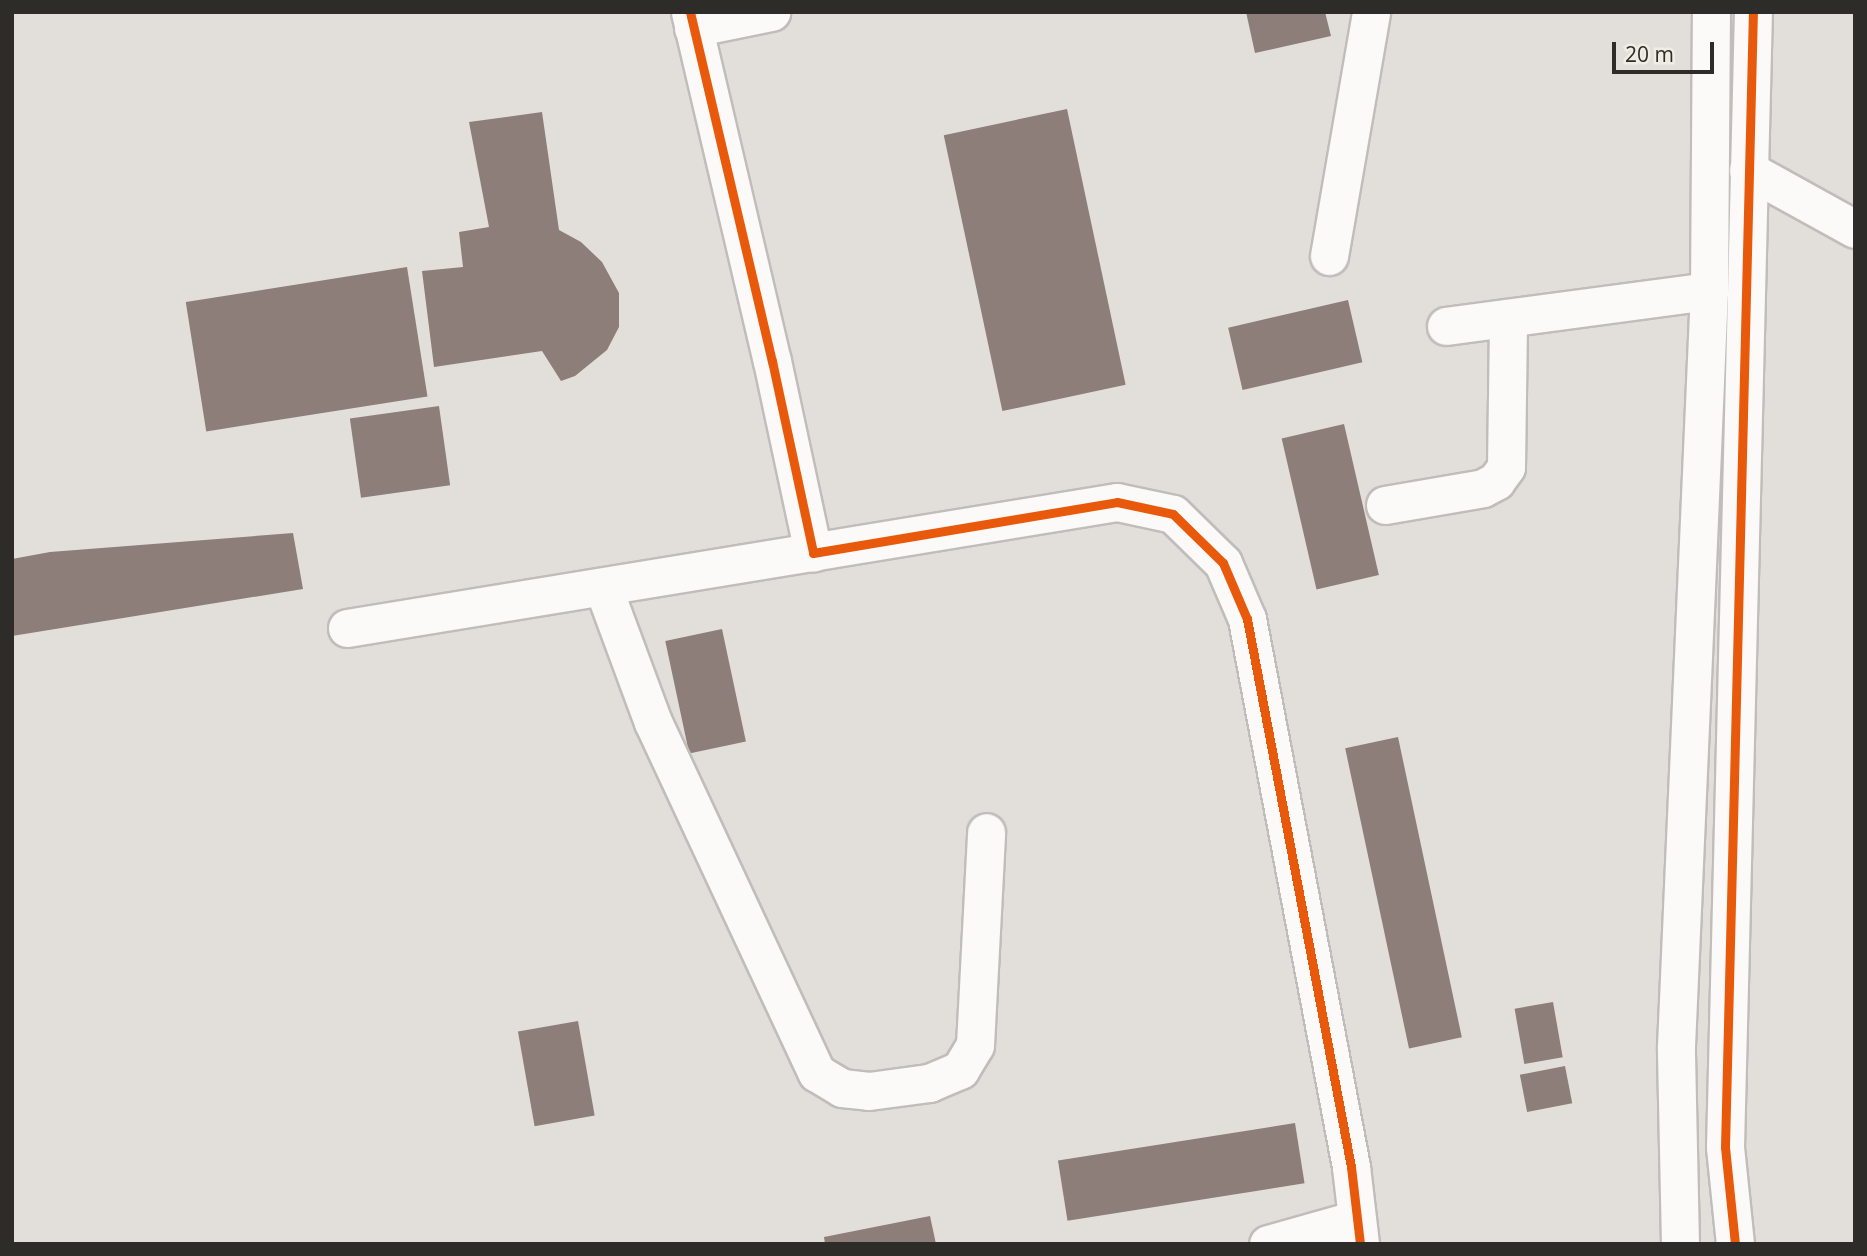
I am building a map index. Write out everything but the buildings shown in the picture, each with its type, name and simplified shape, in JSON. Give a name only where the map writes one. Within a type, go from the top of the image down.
[{"type":"street","points":[[771,12],[691,20],[772,361],[813,553]]},
{"type":"street","points":[[1329,256],[1371,12]]},
{"type":"street","points":[[1680,1244],[1676,1046],[1709,291],[1711,12]]},
{"type":"street","points":[[1735,1244],[1725,1147],[1753,12]]},
{"type":"street","points":[[1748,170],[1855,229]]},
{"type":"street","points":[[1446,326],[1709,291]]},
{"type":"street","points":[[1385,505],[1483,488],[1496,481],[1506,467],[1508,318]]},
{"type":"street","points":[[347,628],[1117,502],[1172,514],[1223,563],[1247,619],[1351,1167],[1358,1231],[1268,1244]]},
{"type":"street","points":[[603,587],[653,722],[817,1073],[842,1088],[869,1091],[929,1083],[960,1070],[975,1045],[986,832]]},
{"type":"cycle path","points":[[690,12],[772,361],[813,553],[1117,502],[1173,514],[1223,563],[1247,619],[1351,1167],[1360,1244]]},
{"type":"cycle path","points":[[1735,1244],[1725,1147],[1753,12]]}]
